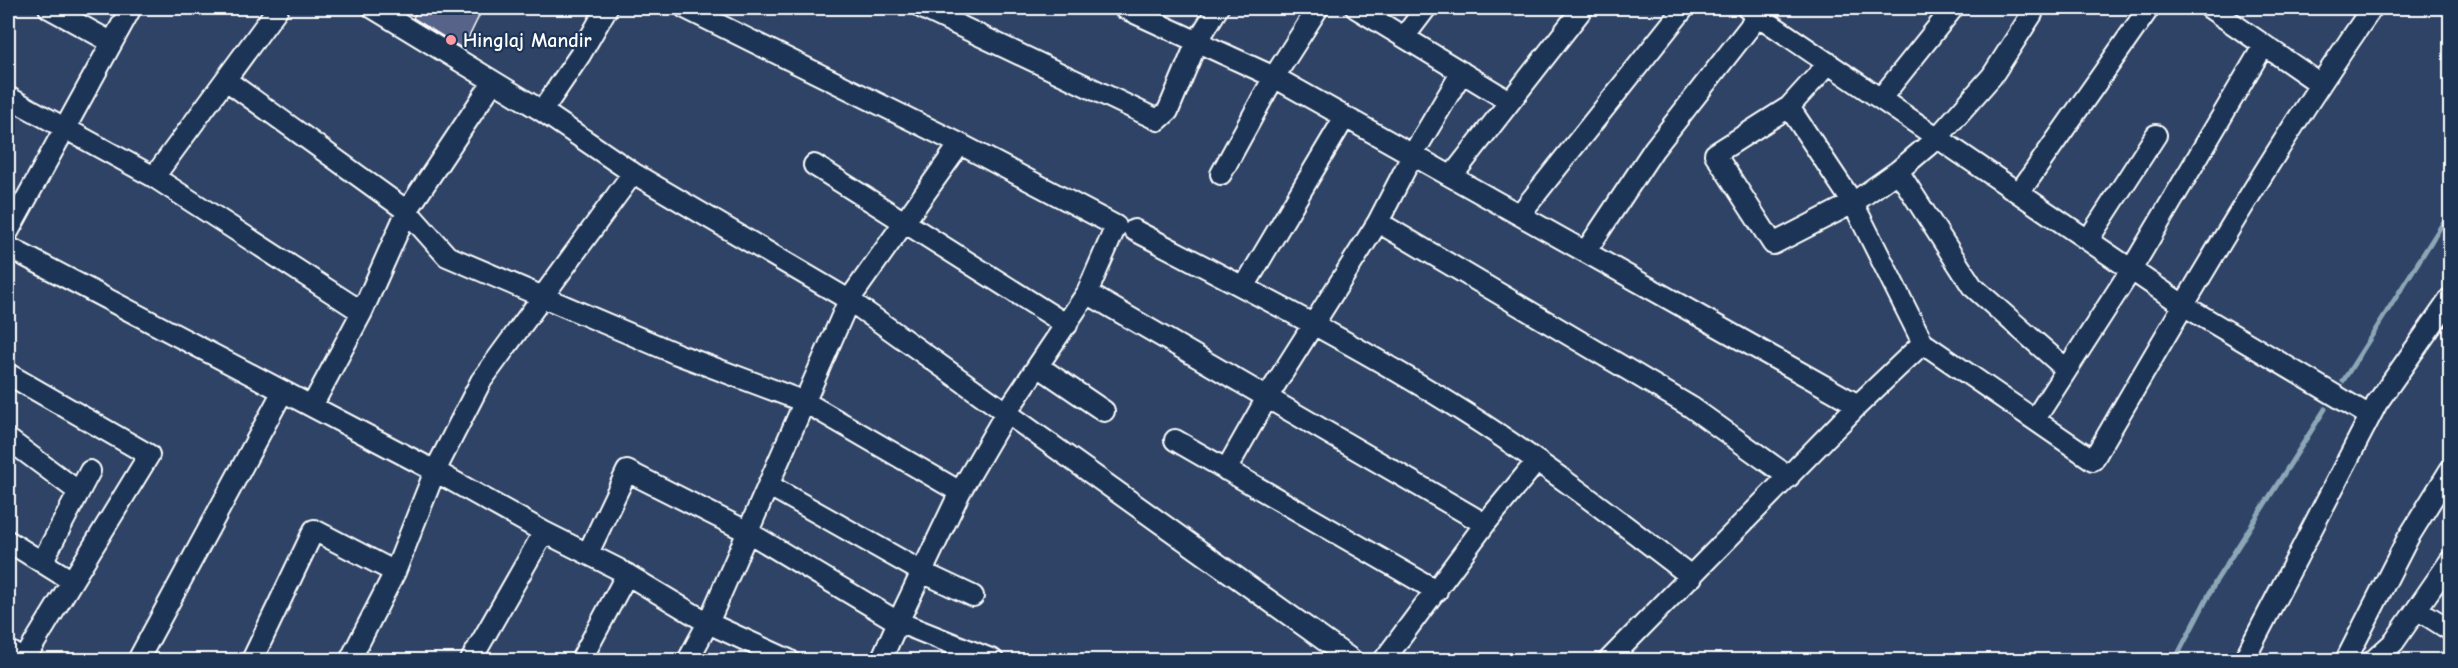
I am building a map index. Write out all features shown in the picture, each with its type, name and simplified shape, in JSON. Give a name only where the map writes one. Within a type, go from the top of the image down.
[{"type":"street","points":[[49,8],[111,42]]},
{"type":"street","points":[[8,232],[131,8]]},
{"type":"street","points":[[154,177],[278,8]]},
{"type":"street","points":[[373,8],[542,111],[633,173],[849,300],[1352,660]]},
{"type":"street","points":[[542,111],[580,55],[607,8]]},
{"type":"street","points":[[685,8],[960,144],[1116,226],[1087,293],[1006,413],[960,492],[924,573],[881,660]]},
{"type":"street","points":[[922,8],[1158,120],[1168,111],[1197,42],[1218,8]]},
{"type":"street","points":[[1124,8],[1274,77],[1858,405]]},
{"type":"street","points":[[1221,174],[1274,77],[1318,8]]},
{"type":"street","points":[[1356,8],[1509,101]]},
{"type":"street","points":[[1404,37],[1426,8]]},
{"type":"street","points":[[1452,176],[1583,8]]},
{"type":"street","points":[[1520,214],[1684,8]]},
{"type":"street","points":[[1881,98],[1953,8]]},
{"type":"street","points":[[2019,193],[2149,8]]},
{"type":"street","points":[[2210,8],[2319,83]]},
{"type":"street","points":[[1789,107],[1853,202],[1923,343],[2093,460],[2183,305],[2319,83],[2372,8]]},
{"type":"street","points":[[1586,251],[1654,149],[1753,11],[2183,305],[2370,416]]},
{"type":"street","points":[[1829,63],[1789,107],[1715,154],[1773,244],[1853,202],[1898,171],[1938,137],[1992,76],[2032,14]]},
{"type":"street","points":[[2035,419],[2131,270],[2264,45]]},
{"type":"street","points":[[1226,470],[1268,396],[1378,222],[1413,154],[1462,72]]},
{"type":"street","points":[[226,81],[407,211],[447,256],[542,299],[805,402],[960,492]]},
{"type":"street","points":[[312,406],[362,312],[407,211],[493,82]]},
{"type":"street","points":[[8,98],[154,177],[362,312]]},
{"type":"street","points":[[1244,287],[1345,117]]},
{"type":"street","points":[[2088,240],[2156,135]]},
{"type":"street","points":[[687,660],[708,623],[849,300],[960,144]]},
{"type":"street","points":[[814,165],[1067,325]]},
{"type":"street","points":[[1898,171],[1972,286],[2066,369]]},
{"type":"street","points":[[350,660],[395,572],[435,471],[481,381],[633,173]]},
{"type":"street","points":[[1378,222],[1691,407],[1789,477]]},
{"type":"street","points":[[1134,230],[1313,324],[1463,412],[1537,461],[1692,578]]},
{"type":"street","points":[[8,247],[435,471],[544,532],[588,553],[708,623],[789,660]]},
{"type":"street","points":[[1087,293],[1485,524]]},
{"type":"street","points":[[2244,660],[2370,416],[2451,299]]},
{"type":"street","points":[[1609,660],[1692,578],[1858,405],[1923,343]]},
{"type":"street","points":[[1038,366],[1104,411]]},
{"type":"street","points":[[8,374],[148,455],[24,660],[8,650]]},
{"type":"street","points":[[138,660],[283,391]]},
{"type":"street","points":[[8,439],[79,492]]},
{"type":"street","points":[[1175,441],[1437,591]]},
{"type":"street","points":[[1384,660],[1485,524],[1537,461]]},
{"type":"street","points":[[2346,660],[2408,538],[2451,470]]},
{"type":"street","points":[[42,562],[90,471]]},
{"type":"street","points":[[588,553],[627,471],[748,532],[898,622],[993,660]]},
{"type":"street","points":[[768,485],[924,573],[973,596]]},
{"type":"street","points":[[252,660],[314,530],[395,572]]},
{"type":"street","points":[[471,660],[544,532]]},
{"type":"street","points":[[8,541],[72,581]]},
{"type":"street","points":[[2374,660],[2394,642],[2451,561]]},
{"type":"street","points":[[580,660],[627,574]]},
{"type":"street","points":[[2417,609],[2451,630]]},
{"type":"building","name":"Hinglaj Mandir","points":[[418,8],[483,8],[463,49],[413,18]]},
{"type":"waterway","points":[[2343,381],[2450,212]]},
{"type":"waterway","points":[[2175,660],[2216,581],[2325,409]]},
{"type":"place","name":"Hinglaj Mandir","points":[[451,40]]}]
